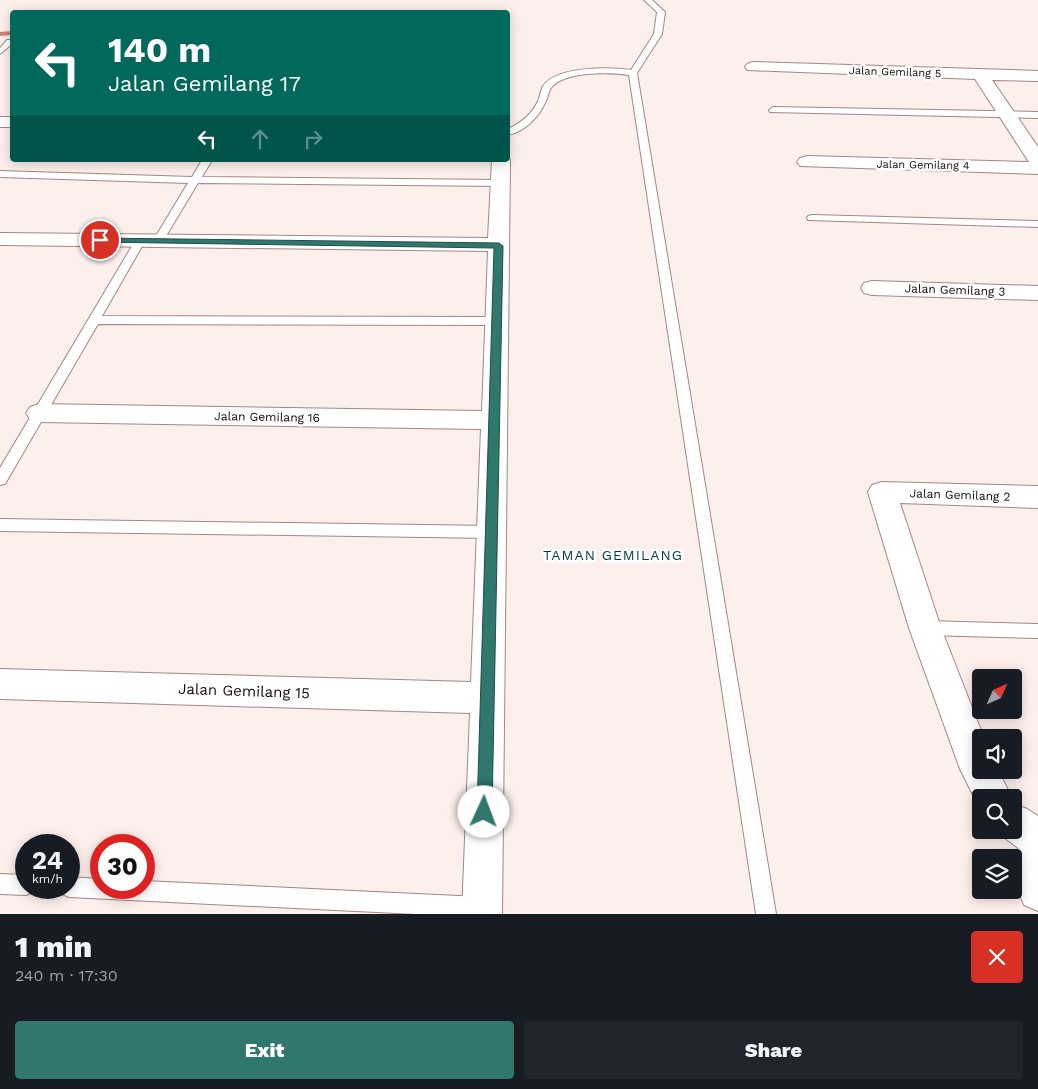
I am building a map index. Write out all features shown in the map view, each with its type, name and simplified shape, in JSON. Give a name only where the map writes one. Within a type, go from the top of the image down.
[{"type":"street","name":"Jalan Gemilang 5","points":[[753,68],[1038,76]]},
{"type":"street","points":[[981,75],[1038,161]]},
{"type":"street","name":"Jalan Gemilang 4","points":[[807,162],[1038,168]]},
{"type":"street","points":[[482,910],[501,171]]},
{"type":"street","points":[[0,239],[499,246]]},
{"type":"street","name":"Jalan Gemilang 3","points":[[872,288],[1038,293]]},
{"type":"street","name":"Jalan Gemilang 16","points":[[39,413],[494,420]]},
{"type":"street","name":"Jalan Gemilang 2","points":[[925,628],[882,492],[1038,497]]},
{"type":"street","points":[[925,628],[978,769],[989,789]]},
{"type":"street","name":"Jalan Gemilang 15","points":[[0,684],[488,698]]},
{"type":"street","points":[[1022,828],[1038,839]]},
{"type":"street","points":[[1038,847],[1034,857],[1032,877],[1038,891]]},
{"type":"lane","points":[[648,0],[661,12],[658,34],[633,73],[766,914]]},
{"type":"lane","points":[[0,52],[10,42]]},
{"type":"lane","points":[[510,131],[522,126],[542,104],[547,87],[567,74],[611,70],[633,73]]},
{"type":"lane","points":[[773,110],[1038,115]]},
{"type":"lane","points":[[0,480],[93,320],[149,241],[196,180],[207,162]]},
{"type":"lane","points":[[0,174],[196,180],[501,171]]},
{"type":"lane","points":[[812,218],[1038,224]]},
{"type":"lane","points":[[93,320],[497,321]]},
{"type":"lane","points":[[0,525],[492,532]]},
{"type":"lane","points":[[925,628],[1038,631]]},
{"type":"lane","points":[[0,884],[15,885]]},
{"type":"lane","points":[[80,888],[482,910]]},
{"type":"waterway","points":[[0,34],[10,33]]},
{"type":"district","name":"TAMAN GEMILANG","points":[[613,555]]},
{"type":"route","points":[[100,240],[499,246],[484,812]]}]
